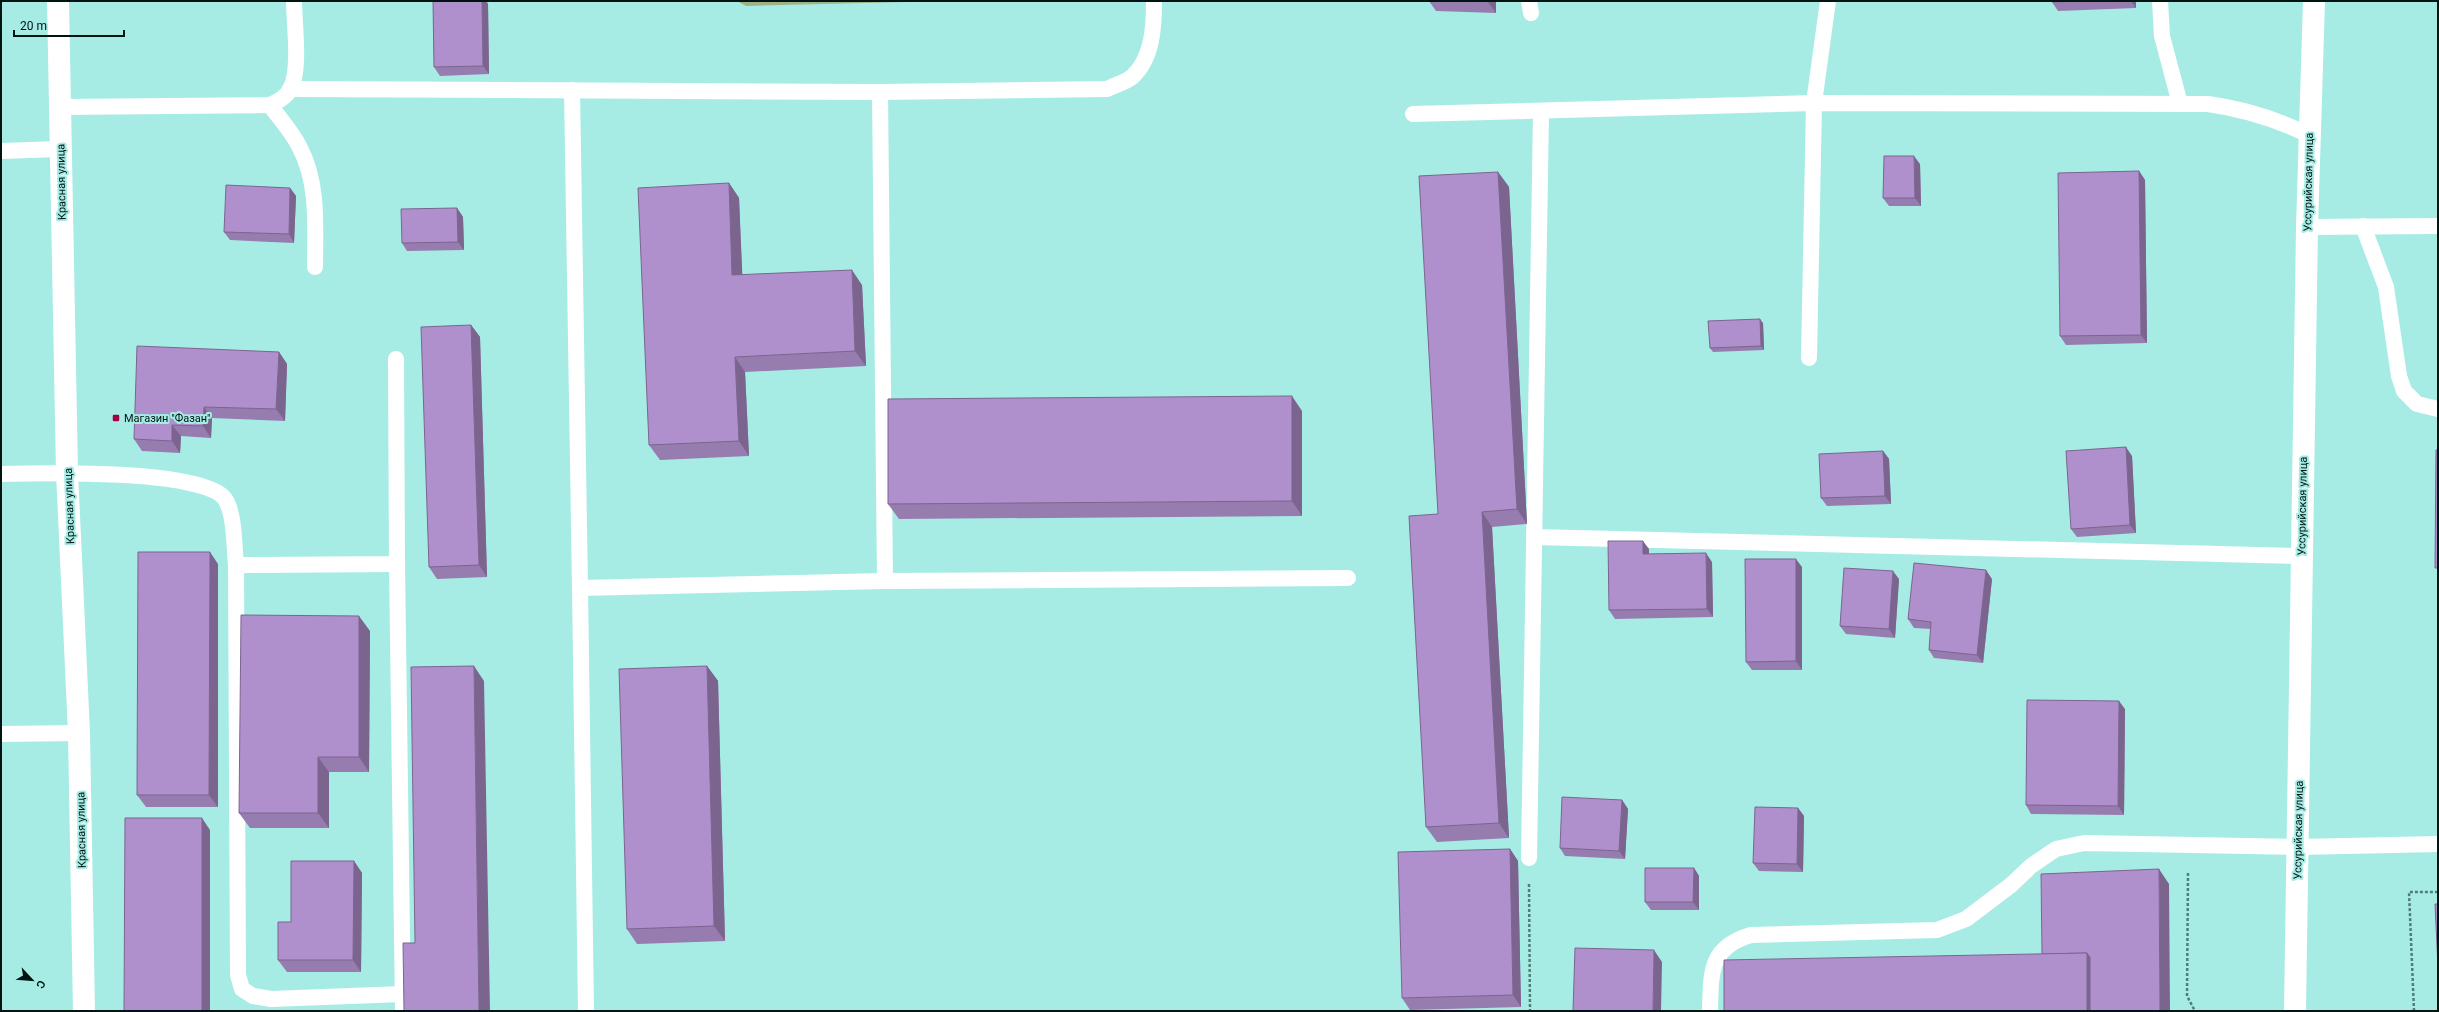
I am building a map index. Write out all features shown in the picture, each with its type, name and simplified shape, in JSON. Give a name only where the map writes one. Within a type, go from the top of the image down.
[{"type":"street","name":"Красная улица","points":[[58,1],[67,472],[79,733],[84,1011]]},
{"type":"street","name":"Уссурийская улица","points":[[2295,1011],[2307,227],[2314,1]]},
{"type":"lane","points":[[60,107],[270,105],[283,99],[290,90],[295,67],[294,1]]},
{"type":"lane","points":[[290,90],[880,92],[1107,89],[1132,77],[1147,57],[1154,25],[1154,1]]},
{"type":"lane","points":[[1809,358],[1814,103],[1828,1]]},
{"type":"lane","points":[[2160,1],[2162,36],[2180,104]]},
{"type":"lane","points":[[572,90],[586,1011]]},
{"type":"lane","points":[[880,92],[885,581]]},
{"type":"lane","points":[[1413,114],[1814,103],[2180,104],[2236,108],[2274,118],[2309,135]]},
{"type":"lane","points":[[270,105],[300,148],[308,169],[314,199],[315,267]]},
{"type":"lane","points":[[1529,858],[1541,111]]},
{"type":"lane","points":[[1,151],[60,149]]},
{"type":"lane","points":[[2363,226],[2386,287],[2400,376],[2404,391],[2417,404],[2438,409]]},
{"type":"lane","points":[[2307,227],[2438,226]]},
{"type":"lane","points":[[396,358],[397,564],[403,1011]]},
{"type":"lane","points":[[1,474],[67,472],[185,481],[206,487],[225,499],[232,522],[236,565],[238,975],[242,989],[253,996],[271,999],[403,994]]},
{"type":"lane","points":[[1534,537],[2301,556]]},
{"type":"lane","points":[[236,565],[397,564]]},
{"type":"lane","points":[[580,588],[885,581],[1348,578]]},
{"type":"lane","points":[[1,734],[79,733]]},
{"type":"lane","points":[[1710,1011],[1711,972],[1718,956],[1726,946],[1738,939],[1751,935],[1937,930],[1966,919],[2012,885],[2031,866],[2056,849],[2084,843],[2298,847],[2438,844]]},
{"type":"path","points":[[2188,846],[2187,996],[2195,1011]]},
{"type":"path","points":[[1529,858],[1530,1011]]},
{"type":"path","points":[[2414,1011],[2409,892],[2438,892]]},
{"type":"green space","points":[[737,1],[947,1],[746,6]]},
{"type":"building","points":[[433,1],[482,1],[483,66],[434,67]]},
{"type":"building","points":[[2052,1],[2083,1],[2052,2]]},
{"type":"building","points":[[1884,156],[1914,156],[1915,198],[1883,198]]},
{"type":"building","points":[[2139,171],[2141,335],[2060,336],[2058,173]]},
{"type":"building","points":[[1498,172],[1517,509],[1482,512],[1499,823],[1426,827],[1409,516],[1438,514],[1419,176]]},
{"type":"building","points":[[729,183],[732,275],[852,270],[855,351],[735,357],[739,441],[649,445],[638,188]]},
{"type":"building","points":[[226,185],[290,188],[289,234],[224,232]]},
{"type":"building","points":[[457,208],[458,242],[402,243],[401,209]]},
{"type":"building","points":[[1760,319],[1761,346],[1710,348],[1708,321]]},
{"type":"building","points":[[471,325],[479,565],[429,567],[421,327]]},
{"type":"building","points":[[137,346],[279,352],[276,409],[204,407],[203,426],[172,425],[172,441],[134,439]]},
{"type":"building","points":[[1292,396],[1292,501],[888,504],[888,399]]},
{"type":"building","points":[[2126,447],[2130,525],[2071,529],[2066,451]]},
{"type":"building","points":[[2436,450],[2438,450],[2438,568],[2435,568]]},
{"type":"building","points":[[1883,451],[1885,496],[1821,498],[1819,454]]},
{"type":"building","points":[[1608,541],[1643,541],[1643,554],[1706,553],[1707,609],[1609,610]]},
{"type":"building","points":[[138,552],[210,552],[209,795],[137,795]]},
{"type":"building","points":[[1745,559],[1796,559],[1796,661],[1746,662]]},
{"type":"building","points":[[1914,563],[1986,570],[1977,655],[1929,650],[1931,622],[1908,619]]},
{"type":"building","points":[[1844,568],[1893,571],[1889,629],[1840,626]]},
{"type":"building","points":[[241,615],[359,616],[359,757],[318,757],[318,813],[239,813]]},
{"type":"building","points":[[474,666],[479,1011],[404,1011],[403,943],[415,943],[411,667]]},
{"type":"building","points":[[707,666],[714,926],[627,929],[619,669]]},
{"type":"building","points":[[2027,700],[2119,701],[2118,806],[2026,805]]},
{"type":"building","points":[[1562,797],[1622,800],[1619,851],[1560,848]]},
{"type":"building","points":[[1755,807],[1798,808],[1797,864],[1753,863]]},
{"type":"building","points":[[125,818],[202,818],[202,1011],[124,1011]]},
{"type":"building","points":[[1510,849],[1513,995],[1402,998],[1398,852]]},
{"type":"building","points":[[291,861],[354,861],[353,960],[278,960],[278,922],[291,922]]},
{"type":"building","points":[[1645,868],[1694,868],[1693,902],[1645,902]]},
{"type":"building","points":[[2159,869],[2160,1011],[2090,1011],[2090,957],[2087,953],[2042,954],[2041,874]]},
{"type":"building","points":[[2435,904],[2438,904],[2438,967]]},
{"type":"building","points":[[1575,948],[1654,950],[1653,1011],[1573,1011]]},
{"type":"building","points":[[2087,953],[2087,1011],[1724,1011],[1724,960]]},
{"type":"place","name":"Магазин \"Фазан\"","points":[[116,418]]}]
